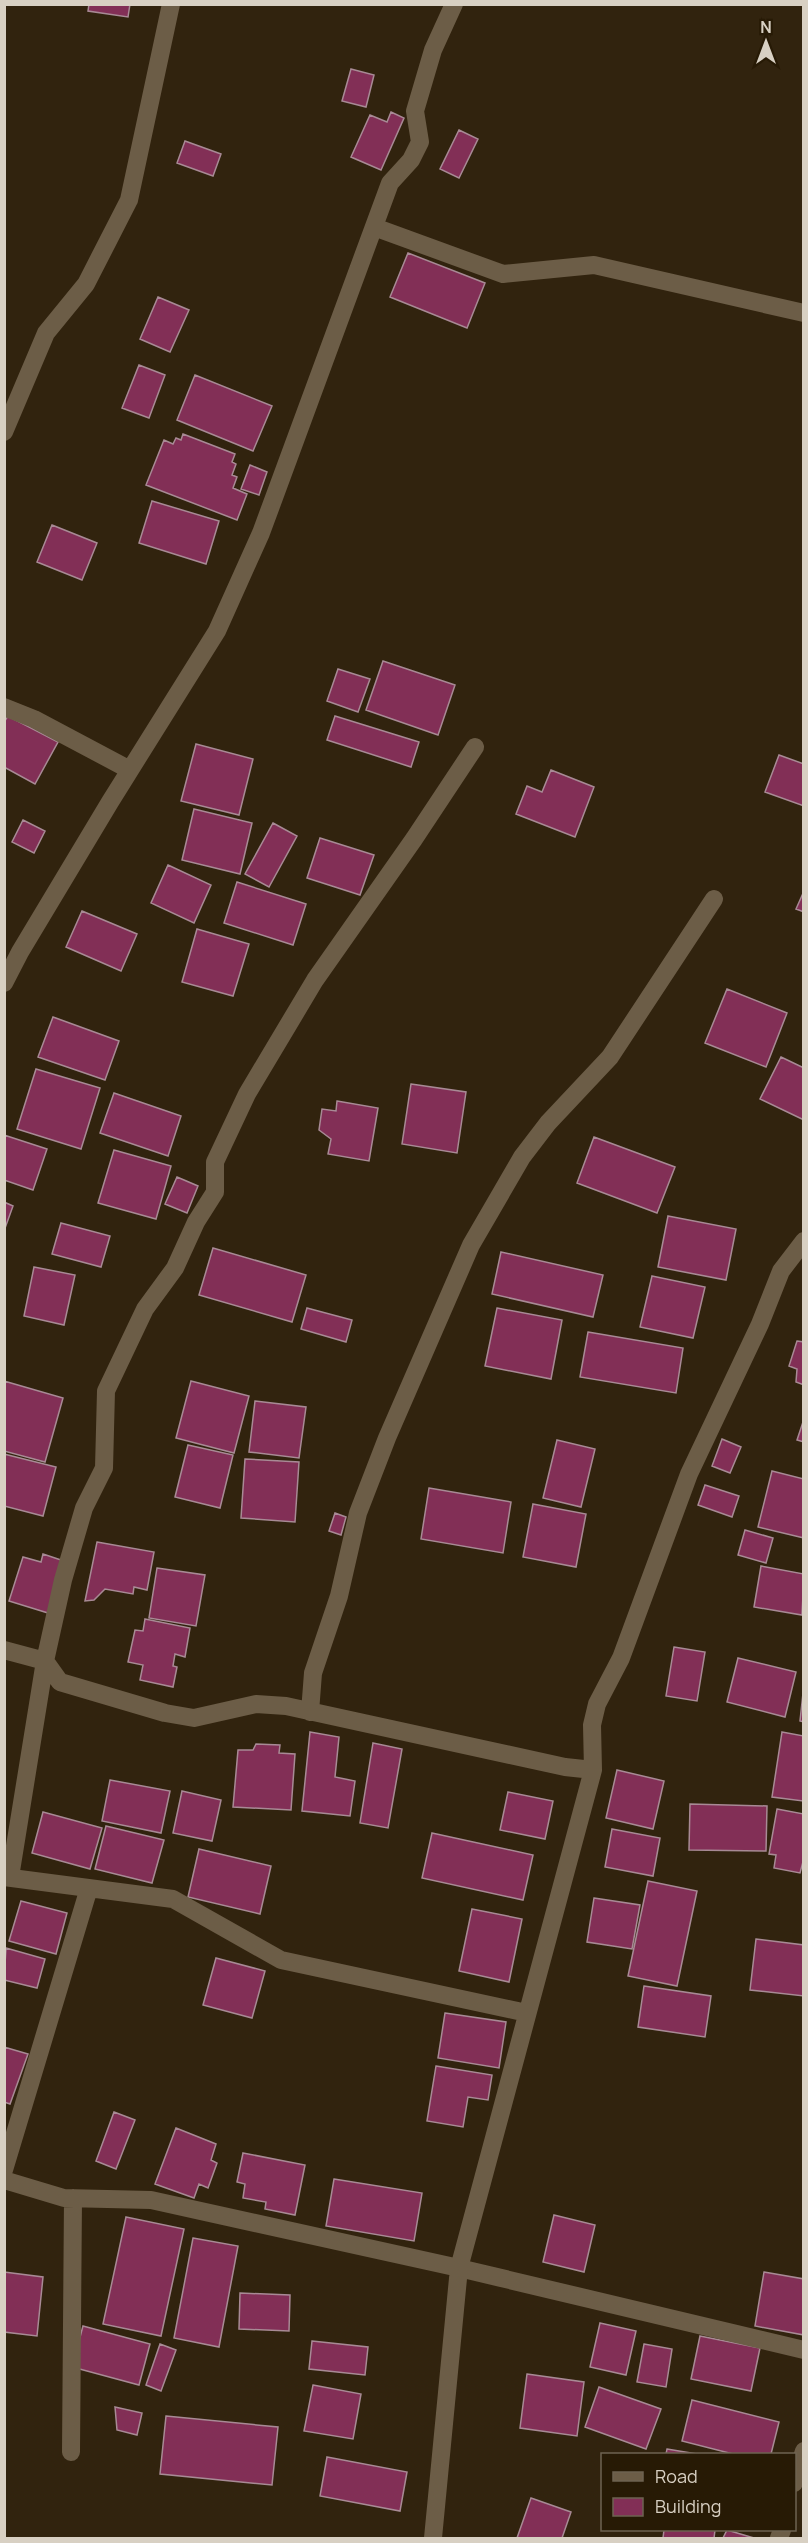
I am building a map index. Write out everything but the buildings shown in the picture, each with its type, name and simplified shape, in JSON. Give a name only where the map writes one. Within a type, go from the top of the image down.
[{"type":"street","points":[[4,432],[46,333],[86,284],[129,200],[171,4]]},
{"type":"street","points":[[4,983],[20,952],[130,770],[217,631],[261,533],[390,183],[411,160],[420,142],[415,111],[433,50],[454,4]]},
{"type":"street","points":[[374,227],[503,274],[594,265],[804,313]]},
{"type":"street","points":[[4,707],[34,719],[130,770]]},
{"type":"street","points":[[475,747],[403,856],[315,980],[247,1094],[215,1162],[214,1192],[196,1222],[175,1268],[145,1309],[106,1391],[104,1468],[84,1508],[63,1580],[45,1661],[7,1877],[173,1899],[281,1960],[527,2013]]},
{"type":"street","points":[[310,1712],[313,1673],[339,1596],[358,1513],[387,1438],[471,1245],[522,1158],[548,1123],[610,1057],[714,899]]},
{"type":"street","points":[[433,2538],[459,2268],[593,1770],[592,1725],[597,1704],[621,1658],[689,1474],[760,1324],[781,1271],[804,1241]]},
{"type":"street","points":[[4,1650],[45,1661],[60,1682],[165,1713],[194,1718],[256,1704],[286,1706],[565,1767],[593,1770]]},
{"type":"street","points":[[4,2170],[89,1888]]},
{"type":"street","points":[[4,2180],[73,2198],[151,2200],[459,2268],[804,2350]]},
{"type":"street","points":[[71,2452],[73,2198]]},
{"type":"street","points":[[796,2479],[804,2451]]}]
